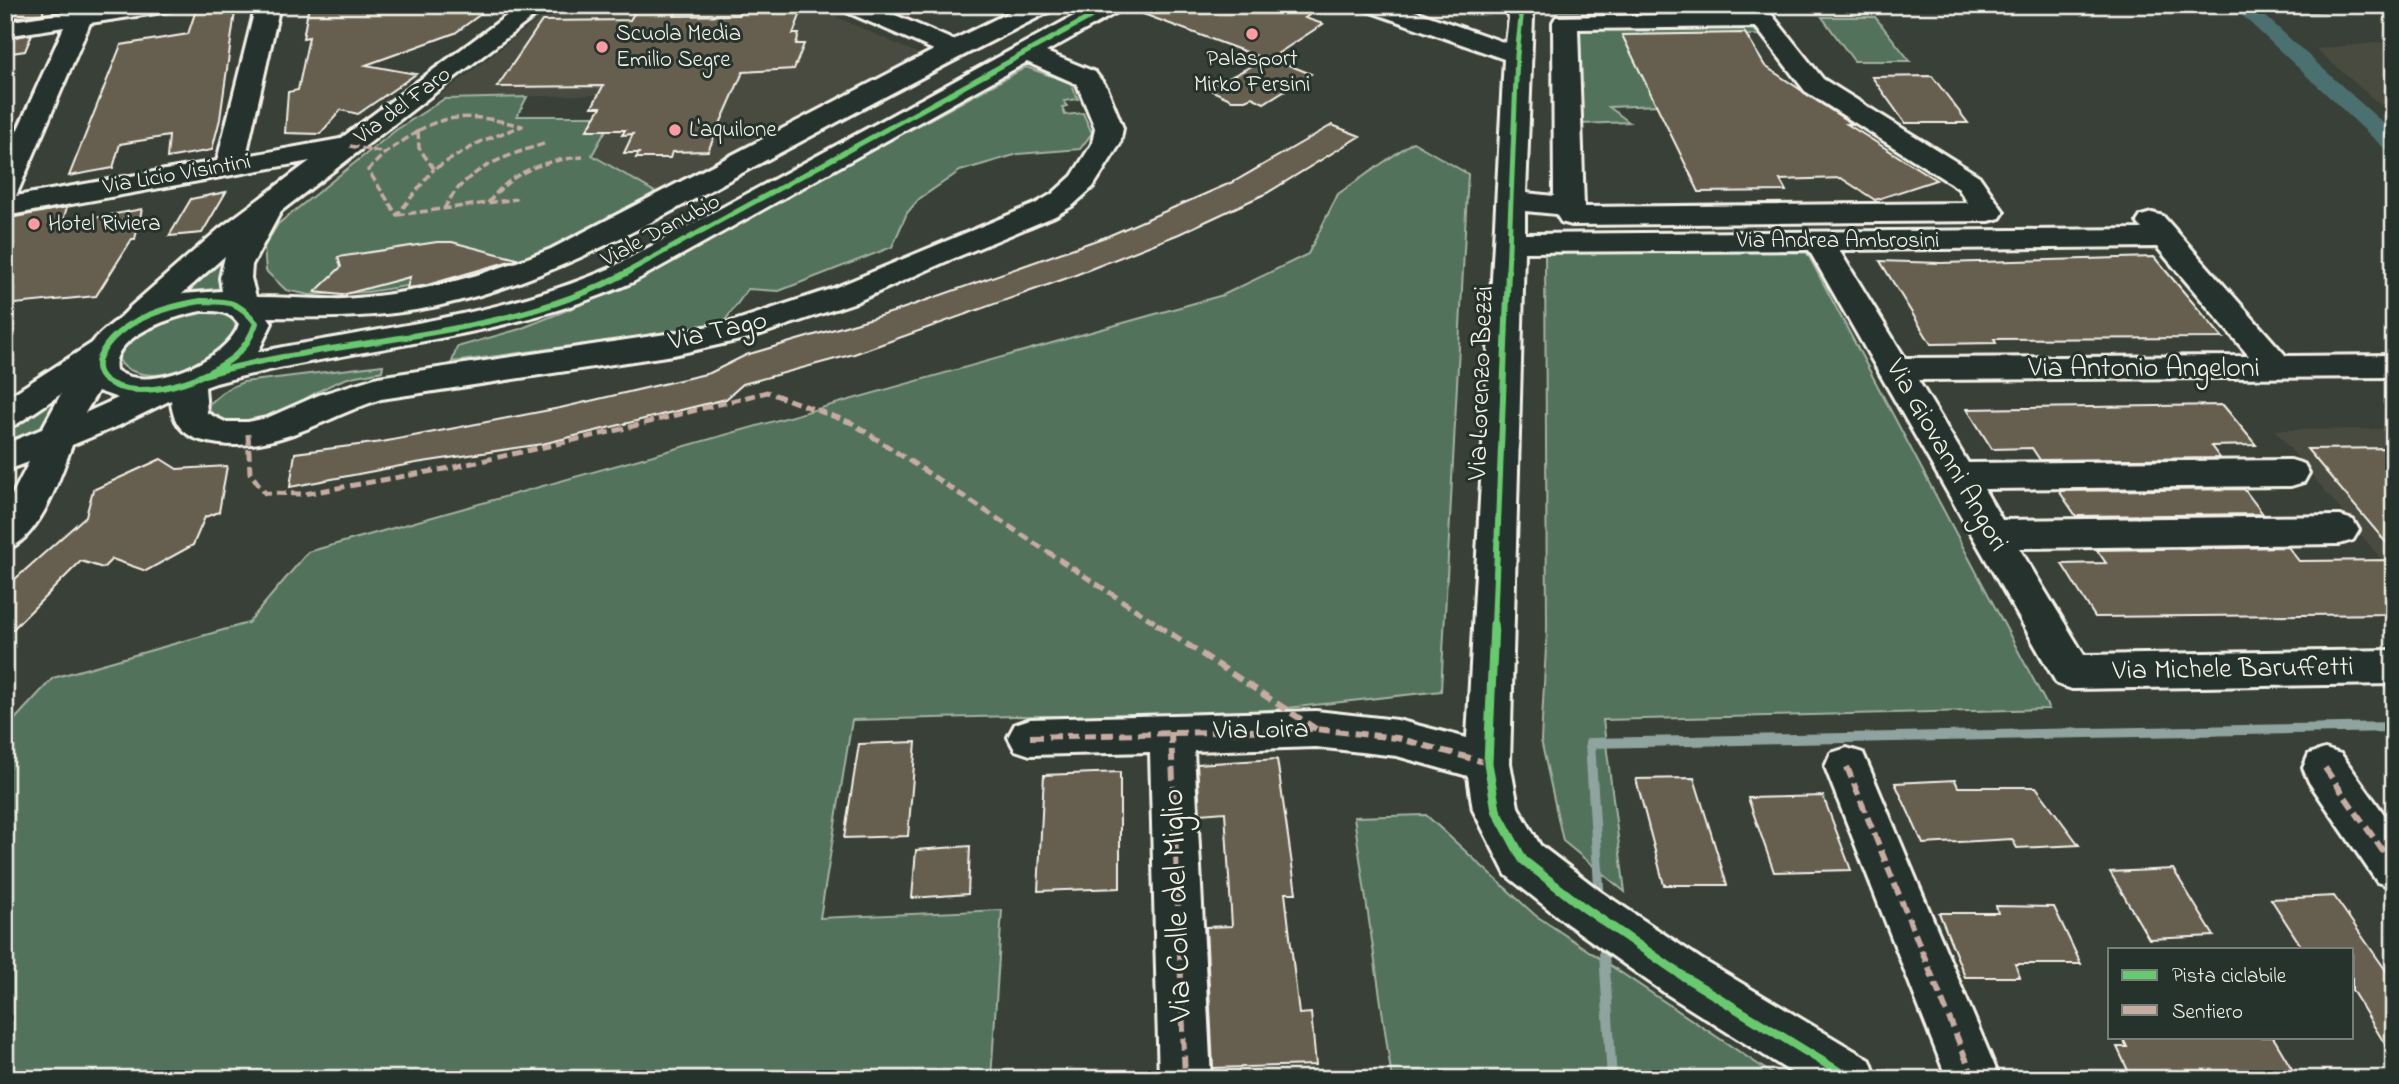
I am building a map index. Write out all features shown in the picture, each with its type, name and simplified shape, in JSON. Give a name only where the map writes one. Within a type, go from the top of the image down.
[{"type":"street","points":[[5,29],[83,12],[163,5]]},
{"type":"street","points":[[230,165],[268,5]]},
{"type":"street","name":"Via del Faro","points":[[110,348],[207,254],[537,5]]},
{"type":"street","points":[[851,5],[954,49]]},
{"type":"street","name":"Viale Danubio","points":[[110,348],[159,312],[192,302],[231,302],[245,307],[354,308],[429,298],[529,268],[613,230],[954,49],[1044,5]]},
{"type":"street","points":[[1374,5],[1517,55]]},
{"type":"street","name":"Via Lorenzo Bezzi","points":[[1517,5],[1521,18],[1517,55],[1488,763],[1496,810],[1523,860],[1583,907],[1683,976],[1851,1079]]},
{"type":"street","name":"Viale Danubio","points":[[187,381],[474,321],[536,306],[602,285],[1100,8]]},
{"type":"street","points":[[5,191],[83,12]]},
{"type":"street","points":[[1763,20],[1814,85],[1969,182],[1989,212],[1572,216],[1569,206],[1565,22],[1763,20]]},
{"type":"street","name":"Via Tago","points":[[187,381],[189,413],[195,423],[217,433],[248,434],[287,425],[331,402],[378,388],[704,338],[784,317],[845,295],[967,240],[1036,214],[1062,200],[1083,181],[1104,149],[1109,134],[1107,119],[1094,88],[1077,73],[1024,52]]},
{"type":"street","name":"Via Licio Visintini","points":[[5,207],[230,165],[350,146]]},
{"type":"street","points":[[1511,201],[1569,206]]},
{"type":"street","points":[[5,458],[187,381],[229,360],[247,344],[256,323],[245,307],[235,281],[237,261],[269,206]]},
{"type":"street","name":"Viale Danubio","points":[[613,230],[608,243],[614,254],[628,257],[660,254]]},
{"type":"street","name":"Via Andrea Ambrosini","points":[[1509,243],[1819,241],[2159,230],[2278,368]]},
{"type":"street","name":"Via Giovanni Angori","points":[[1819,241],[2072,672]]},
{"type":"street","points":[[110,348],[102,378],[113,386],[149,390],[187,381]]},
{"type":"street","points":[[5,416],[110,348]]},
{"type":"street","points":[[5,536],[32,499],[55,438],[82,386],[110,348]]},
{"type":"street","name":"Via Antonio Angeloni","points":[[1895,369],[2394,366]]},
{"type":"street","points":[[1958,476],[2291,473]]},
{"type":"street","points":[[1992,534],[2340,530]]},
{"type":"street","name":"Via Michele Baruffetti","points":[[2072,672],[2394,667]]},
{"type":"street","name":"Via Loira","points":[[1030,737],[1316,729],[1397,738],[1488,763]]},
{"type":"street","name":"Via Colle del Miglio","points":[[1171,732],[1185,1079]]},
{"type":"street","points":[[1847,767],[1974,1079]]},
{"type":"street","points":[[2325,768],[2394,867]]},
{"type":"shaded area","points":[[557,5],[810,5],[923,56],[820,108],[706,172],[699,168],[667,185],[670,188],[658,194],[592,155],[516,116],[605,115],[706,93],[437,98]]},
{"type":"shaded area","points":[[2394,41],[2394,117],[2316,49]]},
{"type":"shaded area","points":[[2394,429],[2394,571],[2391,571],[2275,430]]},
{"type":"green space","points":[[1543,5],[1728,5],[1720,10],[1544,11]]},
{"type":"green space","points":[[2267,5],[2394,5],[2394,7],[2278,14]]},
{"type":"green space","points":[[1822,17],[1875,17],[1910,61],[1854,61]]},
{"type":"green space","points":[[1748,25],[1760,35],[1629,36],[1660,105],[1609,107],[1629,122],[1581,124],[1576,27]]},
{"type":"green space","points":[[1026,67],[1071,83],[1078,99],[1064,101],[1067,106],[1062,107],[1065,115],[1083,113],[1092,133],[1080,149],[1018,154],[960,171],[919,199],[907,213],[892,247],[779,291],[748,289],[721,326],[452,362],[457,347],[520,329],[612,292]]},
{"type":"green space","points":[[527,97],[517,116],[595,116],[587,130],[606,130],[592,155],[658,194],[557,247],[485,274],[367,292],[310,295],[286,290],[266,271],[264,247],[278,224],[396,130],[444,99]]},
{"type":"green space","points":[[1413,142],[1468,174],[1441,691],[1196,718],[1016,716],[852,720],[820,918],[1002,910],[991,1079],[5,1079],[5,730],[53,678],[248,623],[308,552],[1223,295],[1308,254],[1338,194]]},
{"type":"green space","points":[[1804,247],[2049,709],[1603,720],[1625,892],[1563,841],[1541,740],[1547,628],[1545,253]]},
{"type":"green space","points":[[227,255],[230,288],[189,291]]},
{"type":"green space","points":[[202,310],[224,314],[234,322],[235,331],[228,341],[200,361],[170,373],[157,375],[133,372],[119,361],[119,353],[124,343],[145,328],[168,318]]},
{"type":"green space","points":[[383,365],[382,371],[334,383],[256,423],[239,425],[223,421],[211,412],[208,405],[227,389],[243,382]]},
{"type":"green space","points":[[59,392],[37,437],[5,450],[5,430]]},
{"type":"green space","points":[[1426,815],[1535,915],[1780,1079],[1392,1079],[1354,817]]},
{"type":"building","points":[[5,5],[46,5],[42,14],[5,19]]},
{"type":"building","points":[[236,5],[220,119],[212,150],[167,158],[169,136],[120,144],[113,168],[69,176],[121,45],[188,34],[197,7]]},
{"type":"building","points":[[309,5],[493,5],[455,33],[366,65],[416,74],[358,114],[341,110],[320,134],[285,133],[288,92],[298,90],[309,37],[303,38]]},
{"type":"building","points":[[639,5],[679,5],[674,16],[738,15],[742,5],[766,5],[764,10],[802,10],[793,34],[799,34],[796,44],[804,44],[794,69],[743,72],[708,151],[672,152],[670,158],[636,158],[639,153],[624,153],[633,134],[622,135],[625,130],[587,130],[601,107],[592,107],[603,86],[497,87],[542,21],[630,20]]},
{"type":"building","name":"Palasport Mirko Fersini","points":[[1127,5],[1323,5],[1305,18],[1323,24],[1271,58],[1311,74],[1264,103],[1252,97],[1232,100],[1208,89],[1265,59],[1127,8]]},
{"type":"building","points":[[1745,33],[1765,66],[1852,124],[1847,124],[1936,180],[1875,200],[1841,178],[1780,180],[1786,191],[1699,192],[1622,35]]},
{"type":"building","points":[[32,34],[25,51],[5,54],[5,39]]},
{"type":"building","points":[[1932,76],[1968,123],[1905,123],[1872,77]]},
{"type":"building","points":[[1332,125],[1360,136],[1267,193],[1179,234],[1073,276],[854,354],[743,384],[726,399],[542,444],[416,463],[290,487],[295,453],[382,442],[560,408],[710,373],[746,355],[893,312],[1108,236],[1235,181]]},
{"type":"building","points":[[226,192],[202,233],[169,236],[191,199]]},
{"type":"building","points":[[67,207],[62,224],[142,209],[135,239],[132,239],[96,296],[5,305],[5,219]]},
{"type":"building","points":[[452,242],[517,259],[424,286],[407,288],[410,277],[342,295],[315,292],[341,267],[338,257]]},
{"type":"building","points":[[2154,257],[2223,338],[1994,339],[1996,343],[1931,344],[1880,261],[1941,263]]},
{"type":"building","points":[[2223,405],[2256,445],[2211,446],[2220,458],[2040,460],[2032,448],[1992,449],[1967,409]]},
{"type":"building","points":[[2394,448],[2394,552],[2307,449]]},
{"type":"building","points":[[161,459],[177,469],[227,466],[219,512],[205,517],[193,545],[146,571],[112,559],[103,568],[81,561],[5,637],[5,588],[86,516],[93,490]]},
{"type":"building","points":[[2244,489],[2263,514],[2076,516],[2059,491]]},
{"type":"building","points":[[2288,547],[2299,561],[2394,560],[2394,614],[2095,617],[2062,564],[2106,563],[2097,550]]},
{"type":"building","points":[[916,742],[908,836],[844,838],[859,744]]},
{"type":"building","points":[[1277,759],[1296,893],[1285,893],[1299,1014],[1311,1013],[1316,1065],[1213,1068],[1206,927],[1232,926],[1225,812],[1200,814],[1197,764]]},
{"type":"building","points":[[1120,772],[1120,888],[1038,891],[1044,775]]},
{"type":"building","points":[[1694,778],[1727,885],[1664,885],[1636,779]]},
{"type":"building","points":[[1955,780],[1958,787],[2036,787],[2079,845],[2017,848],[2012,839],[1923,844],[1895,783]]},
{"type":"building","points":[[1823,796],[1851,870],[1774,872],[1748,798]]},
{"type":"building","points":[[970,846],[968,894],[912,898],[916,850]]},
{"type":"building","points":[[2173,869],[2214,936],[2149,939],[2110,872]]},
{"type":"building","points":[[2334,896],[2394,982],[2394,1059],[2354,993],[2354,948],[2302,948],[2271,899]]},
{"type":"building","points":[[1996,906],[2054,907],[2081,964],[2015,964],[2020,977],[1965,977],[1939,913],[1998,913]]},
{"type":"building","points":[[2122,1038],[2274,1038],[2295,1074],[2132,1079],[2117,1047],[2127,1047]]},
{"type":"waterway","points":[[2241,5],[2394,145]]},
{"type":"waterway","points":[[1600,902],[1590,743],[2394,727]]},
{"type":"waterway","points":[[1603,937],[1612,1079]]},
{"type":"marked path","points":[[418,131],[385,153],[368,170],[397,215],[434,169],[482,141],[522,126],[468,116],[455,116],[430,124],[418,131],[419,148],[434,169]]},
{"type":"marked path","points":[[444,209],[451,195],[473,173],[501,158],[547,143]]},
{"type":"marked path","points":[[350,146],[385,153]]},
{"type":"marked path","points":[[488,203],[506,182],[529,168],[555,160],[583,157]]},
{"type":"marked path","points":[[397,215],[517,199]]},
{"type":"marked path","points":[[248,434],[250,473],[265,493],[304,494],[450,468],[610,432],[767,392],[852,423],[1316,729]]},
{"type":"marked path","points":[[1030,737],[1316,729],[1397,738],[1488,763]]},
{"type":"marked path","points":[[1171,732],[1185,1079]]},
{"type":"marked path","points":[[1847,767],[1974,1079]]},
{"type":"marked path","points":[[2325,768],[2394,867]]},
{"type":"cycle path","points":[[204,375],[236,355],[249,341],[256,323],[244,308],[225,301],[201,301],[149,315],[109,342],[99,358],[98,365],[102,377],[119,387],[160,388],[243,366],[448,328],[540,307],[622,275],[1112,5]]},
{"type":"cycle path","points":[[1517,5],[1521,18],[1517,55],[1488,763],[1496,810],[1523,860],[1583,907],[1683,976],[1851,1079]]},
{"type":"place","name":"Palasport Mirko Fersini","points":[[1252,34]]},
{"type":"place","name":"Scuola Media Emilio Segre","points":[[602,47]]},
{"type":"place","name":"L'aquilone","points":[[675,130]]},
{"type":"place","name":"Hotel Riviera","points":[[34,224]]}]
